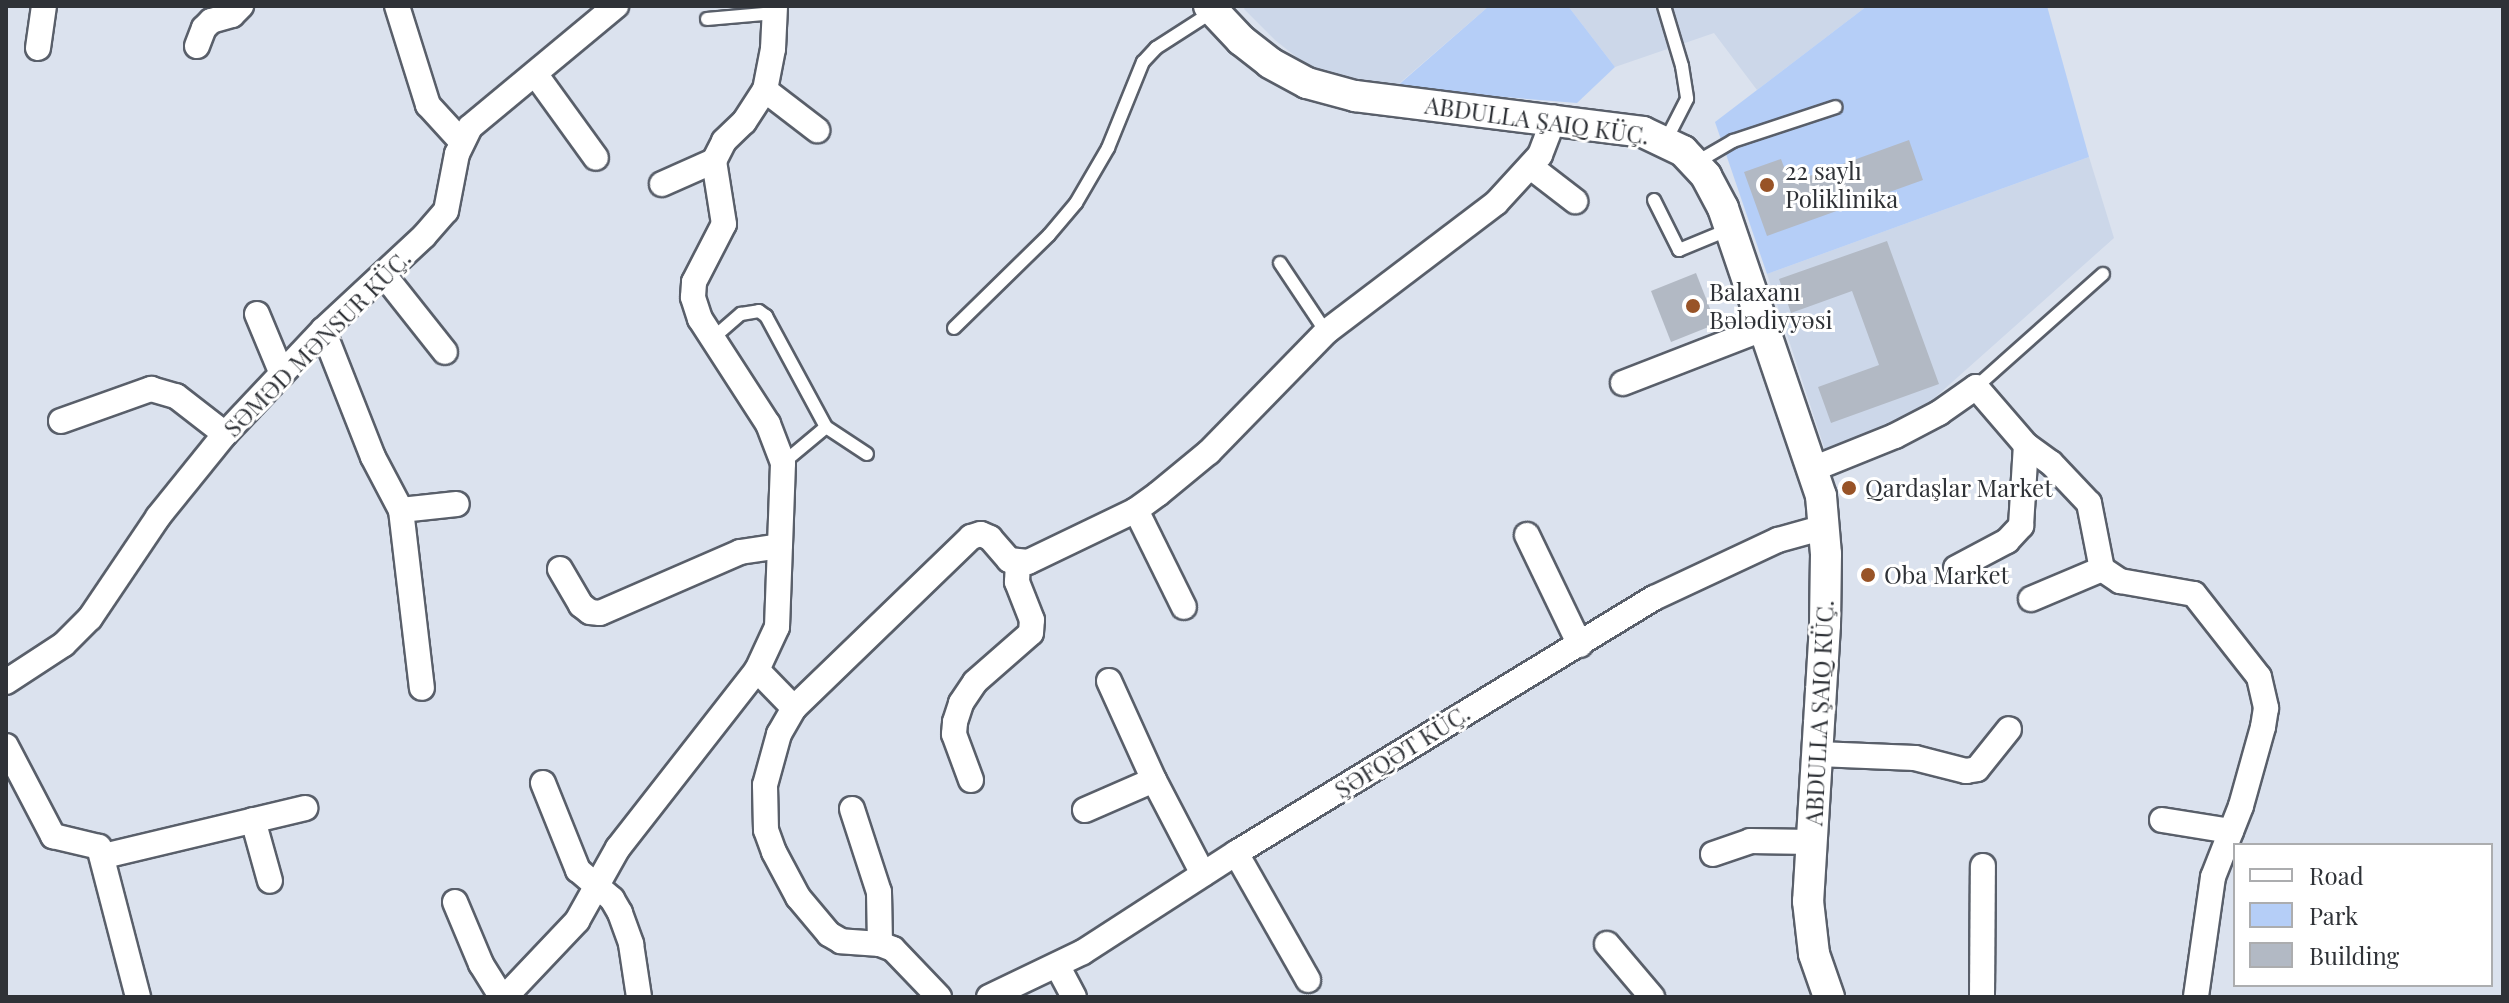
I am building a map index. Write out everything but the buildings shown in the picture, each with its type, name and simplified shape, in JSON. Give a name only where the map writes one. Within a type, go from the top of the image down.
[{"type":"street","points":[[38,48],[44,6]]},
{"type":"street","points":[[197,46],[204,28],[211,21],[232,15],[241,6]]},
{"type":"street","points":[[397,6],[428,105],[461,141]]},
{"type":"street","name":"SƏMƏD MƏNSUR KÜÇ.","points":[[6,682],[64,644],[90,618],[158,517],[225,434],[323,330],[384,275],[446,211],[461,141],[483,114],[536,75],[616,6]]},
{"type":"street","name":"ABDULLA ŞAIQ KÜÇ.","points":[[1211,8],[1270,63],[1327,90],[1622,127],[1666,140],[1697,162],[1716,193],[1765,328],[1813,469],[1825,527],[1825,625],[1812,842],[1810,933],[1829,997]]},
{"type":"street","points":[[455,902],[481,964],[504,997],[577,921],[618,848],[757,670],[777,627],[783,463],[768,424],[694,308],[693,297],[694,282],[724,224],[714,161],[724,141],[744,122],[765,90],[775,9]]},
{"type":"street","points":[[536,75],[596,158]]},
{"type":"street","points":[[765,90],[817,130]]},
{"type":"street","points":[[939,997],[893,949],[880,944],[841,941],[829,934],[798,897],[774,852],[766,830],[765,785],[779,734],[794,708],[971,537],[981,534],[990,538],[1009,560],[1018,564],[1136,510],[1209,452],[1326,332],[1496,203],[1531,167],[1548,140],[1554,118]]},
{"type":"street","points":[[662,184],[714,161]]},
{"type":"street","points":[[1531,167],[1575,201]]},
{"type":"street","points":[[384,275],[445,352]]},
{"type":"street","points":[[257,314],[282,374]]},
{"type":"street","points":[[1623,383],[1765,328]]},
{"type":"street","points":[[323,330],[373,457],[401,510],[422,688]]},
{"type":"street","points":[[1813,469],[1895,436],[1939,413],[1976,387],[2026,445],[2051,463],[2089,503],[2102,569],[2120,581],[2194,594],[2259,677],[2265,689],[2265,718],[2231,831],[2213,877],[2196,997]]},
{"type":"street","points":[[61,421],[151,389],[176,396],[225,434]]},
{"type":"street","points":[[1956,568],[2007,541],[2021,526],[2026,445]]},
{"type":"street","points":[[401,510],[457,504]]},
{"type":"street","points":[[1136,510],[1184,607]]},
{"type":"street","name":"ŞƏFQƏT KÜÇ.","points":[[1001,995],[1057,965],[1693,577],[1778,540],[1825,527]]},
{"type":"street","points":[[1527,535],[1580,645]]},
{"type":"street","points":[[560,569],[581,605],[590,612],[600,613],[740,552],[780,546]]},
{"type":"street","points":[[971,780],[954,734],[955,722],[961,703],[975,682],[1031,633],[1032,620],[1017,582],[1018,564]]},
{"type":"street","points":[[2031,599],[2102,569]]},
{"type":"street","points":[[757,670],[794,708]]},
{"type":"street","points":[[1109,681],[1154,780],[1203,874]]},
{"type":"street","points":[[1818,754],[1915,758],[1966,771],[1977,769],[2009,729]]},
{"type":"street","points":[[6,746],[44,826],[62,841],[92,843],[104,856],[138,997]]},
{"type":"street","points":[[1085,810],[1154,780]]},
{"type":"street","points":[[543,783],[578,870],[612,899],[620,913],[631,944],[639,997]]},
{"type":"street","points":[[104,856],[305,808]]},
{"type":"street","points":[[852,809],[879,892],[880,944]]},
{"type":"street","points":[[253,820],[270,881]]},
{"type":"street","points":[[2162,820],[2231,831]]},
{"type":"street","points":[[1713,854],[1750,841],[1812,842]]},
{"type":"street","points":[[1236,853],[1308,980]]},
{"type":"street","points":[[1982,997],[1983,866]]},
{"type":"street","points":[[1607,944],[1652,997]]},
{"type":"street","points":[[1057,965],[1074,997]]},
{"type":"lane","points":[[1664,6],[1682,66],[1687,99],[1666,140]]},
{"type":"lane","points":[[954,328],[1049,235],[1076,203],[1108,148],[1143,62],[1156,48],[1211,8]]},
{"type":"lane","points":[[707,19],[775,9]]},
{"type":"lane","points":[[1697,162],[1733,141],[1836,107]]},
{"type":"lane","points":[[1654,200],[1679,250],[1730,229]]},
{"type":"lane","points":[[1280,263],[1326,332]]},
{"type":"lane","points":[[1976,387],[2103,274]]},
{"type":"lane","points":[[713,338],[741,314],[759,311],[766,316],[826,427],[867,454]]},
{"type":"lane","points":[[783,463],[826,427]]},
{"type":"shaded area","points":[[1246,6],[1489,6],[1394,88],[1343,81],[1310,68],[1275,40],[1244,9]]},
{"type":"shaded area","points":[[1568,6],[1867,6],[1757,90],[1714,33],[1615,67]]},
{"type":"shaded area","points":[[2089,157],[2114,238],[1904,425],[1826,453],[1767,274]]},
{"type":"green space","points":[[1489,6],[1568,6],[1615,67],[1577,103],[1395,88]]},
{"type":"green space","points":[[1867,6],[2047,6],[2089,157],[1767,274],[1715,122]]},
{"type":"place","name":"22 saylı Poliklinika","points":[[1767,185]]},
{"type":"place","name":"Balaxanı Bələdiyyəsi","points":[[1693,306]]},
{"type":"place","name":"Qardaşlar Market","points":[[1849,488]]},
{"type":"place","name":"Oba Market","points":[[1868,575]]}]
